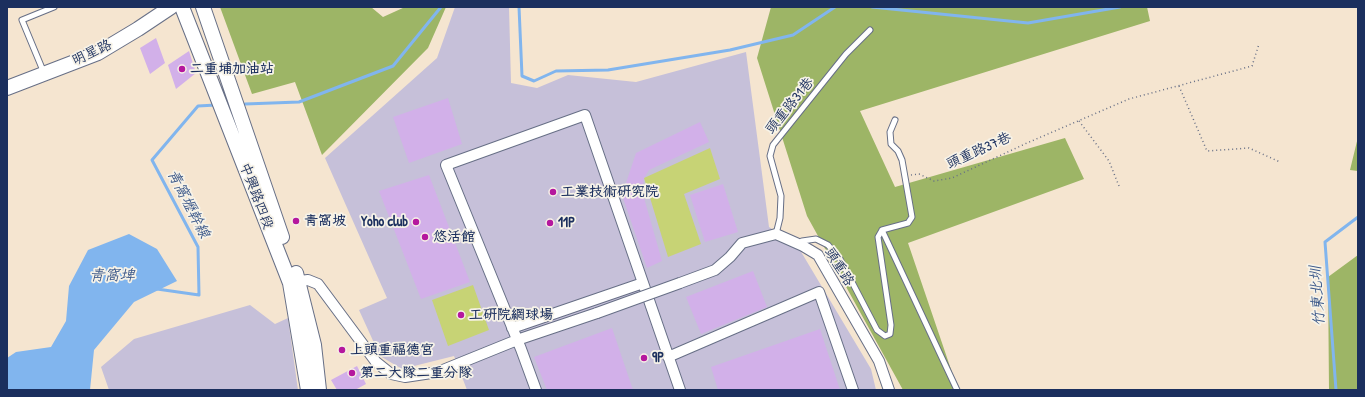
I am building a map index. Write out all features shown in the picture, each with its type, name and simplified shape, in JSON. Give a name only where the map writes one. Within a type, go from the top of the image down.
[{"type":"main road","name":"明星路","points":[[7,88],[98,53],[171,7]]},
{"type":"main road","name":"中興路四段","points":[[182,7],[295,282],[308,390]]},
{"type":"main road","name":"中興路四段","points":[[202,7],[276,219],[314,345],[319,390]]},
{"type":"street","points":[[536,390],[518,340],[446,165],[585,115],[680,390]]},
{"type":"street","points":[[295,282],[308,280],[318,284],[330,297],[376,362],[391,374],[405,377],[438,372],[518,340],[715,270],[730,257],[742,243],[776,234]]},
{"type":"street","name":"頭重路","points":[[776,234],[803,246],[818,255],[879,361],[888,390]]},
{"type":"street","points":[[512,328],[643,283]]},
{"type":"street","points":[[668,356],[819,292],[853,390]]},
{"type":"lane","points":[[45,74],[22,20],[54,7]]},
{"type":"lane","name":"頭重路31巷","points":[[776,234],[780,218],[781,196],[770,156],[773,145],[846,54],[870,30]]},
{"type":"lane","points":[[802,241],[816,239],[828,244],[840,259],[877,330],[884,336],[890,334],[891,324],[878,237],[882,230],[908,223],[912,217],[906,176],[898,151],[890,144],[890,132],[895,120]]},
{"type":"lane","points":[[882,230],[957,390]]},
{"type":"path","name":"頭重路37巷","points":[[906,176],[919,174],[934,181],[952,178],[1027,143],[1129,99],[1252,66],[1259,44]]},
{"type":"path","points":[[1179,86],[1207,151],[1249,148],[1280,162]]},
{"type":"path","points":[[1079,121],[1110,161],[1119,186]]},
{"type":"shaded area","name":"工業技術研究院","points":[[455,7],[509,7],[511,83],[537,88],[568,75],[636,82],[746,52],[769,227],[797,245],[871,369],[876,390],[467,390],[454,356],[402,369],[380,356],[359,310],[387,298],[325,158],[437,58]]},
{"type":"shaded area","points":[[250,305],[275,324],[288,318],[298,390],[109,390],[101,367],[134,339]]},
{"type":"green space","points":[[220,7],[371,7],[383,17],[405,7],[446,7],[428,48],[322,155],[295,82],[252,94]]},
{"type":"green space","points":[[771,7],[1147,7],[1150,21],[860,111],[895,187],[1065,138],[1084,179],[908,243],[958,390],[903,390],[807,216],[757,58]]},
{"type":"green space","points":[[1358,137],[1358,171],[1350,170]]},
{"type":"green space","points":[[710,148],[720,179],[684,194],[701,244],[668,257],[644,178]]},
{"type":"green space","points":[[1358,255],[1358,390],[1329,390],[1328,277]]},
{"type":"green space","name":"工研院網球場","points":[[473,285],[489,330],[448,346],[432,300]]},
{"type":"water","name":"青窩埤","points":[[129,234],[157,249],[177,281],[134,302],[94,350],[90,390],[7,390],[7,358],[16,352],[51,347],[66,321],[69,286],[88,250]]},
{"type":"building","name":"二重埔加油站","points":[[156,38],[165,63],[150,74],[140,48]]},
{"type":"building","name":"二重埔加油站","points":[[189,51],[196,73],[176,89],[168,65]]},
{"type":"building","points":[[448,98],[462,144],[409,163],[393,117]]},
{"type":"building","points":[[700,122],[709,142],[649,170],[644,178],[642,191],[662,261],[647,268],[622,195],[636,153]]},
{"type":"building","name":"悠活館","points":[[429,175],[470,282],[421,299],[379,191]]},
{"type":"building","points":[[723,184],[738,232],[705,242],[690,195]]},
{"type":"building","points":[[753,271],[767,307],[701,334],[686,297]]},
{"type":"building","points":[[612,328],[633,390],[547,390],[534,357]]},
{"type":"building","points":[[820,329],[840,390],[718,390],[711,367]]},
{"type":"building","name":"第二大隊二重分隊","points":[[357,366],[366,384],[355,390],[337,390],[331,380]]},
{"type":"waterway","name":"青窩壢幹線","points":[[245,104],[299,102],[393,66],[441,7]]},
{"type":"waterway","points":[[519,7],[522,76],[534,81],[556,71],[608,70],[730,50],[793,35],[835,7]]},
{"type":"waterway","points":[[872,7],[1028,23],[1120,7]]},
{"type":"waterway","name":"青窩壢幹線","points":[[157,289],[199,295],[198,247],[152,160],[198,106],[216,105]]},
{"type":"waterway","name":"竹東北圳","points":[[1336,390],[1325,242],[1358,217]]},
{"type":"place","name":"二重埔加油站","points":[[182,69]]},
{"type":"place","name":"工業技術研究院","points":[[553,192]]},
{"type":"place","name":"青窩坡","points":[[296,221]]},
{"type":"place","name":"Yoho club","points":[[416,222]]},
{"type":"place","name":"11P","points":[[550,223]]},
{"type":"place","name":"悠活館","points":[[425,237]]},
{"type":"place","name":"工研院網球場","points":[[461,315]]},
{"type":"place","name":"上頭重福德宮","points":[[342,350]]},
{"type":"place","name":"9P","points":[[644,358]]},
{"type":"place","name":"第二大隊二重分隊","points":[[352,373]]}]
